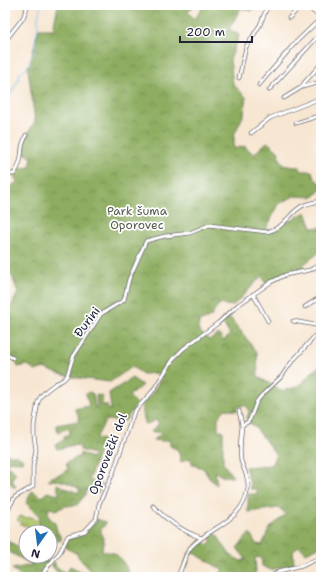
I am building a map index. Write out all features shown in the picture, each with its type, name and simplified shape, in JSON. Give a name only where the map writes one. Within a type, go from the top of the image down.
[{"type":"street","points":[[5,41],[23,18],[28,5]]},
{"type":"street","points":[[239,78],[246,47],[260,25],[268,5]]},
{"type":"street","points":[[289,18],[302,5]]},
{"type":"street","points":[[259,85],[295,43],[321,18],[306,5]]},
{"type":"street","points":[[269,90],[321,33]]},
{"type":"street","points":[[302,87],[321,64]]},
{"type":"street","points":[[284,98],[302,87],[321,82]]},
{"type":"street","points":[[251,133],[270,118],[321,98]]},
{"type":"street","points":[[296,123],[321,115]]},
{"type":"street","points":[[5,174],[14,174],[18,167],[22,156],[22,146],[26,135]]},
{"type":"street","name":"Đurini","points":[[5,514],[15,497],[33,486],[33,466],[36,450],[34,425],[38,402],[41,396],[67,376],[73,357],[101,314],[124,300],[129,279],[146,241],[165,236],[190,233],[209,225],[267,232],[276,230],[303,205],[321,201]]},
{"type":"street","name":"Oporovečki dol","points":[[40,577],[60,552],[68,536],[86,531],[96,519],[99,504],[113,473],[134,412],[152,392],[174,358],[183,349],[253,294],[279,277],[307,271],[321,264]]},
{"type":"street","points":[[253,294],[268,320]]},
{"type":"street","points":[[305,307],[320,297],[321,302]]},
{"type":"street","points":[[242,425],[250,419],[257,401],[281,377],[321,328],[293,321]]},
{"type":"street","points":[[5,354],[12,358]]},
{"type":"street","points":[[177,577],[190,548],[201,538],[226,522],[236,513],[245,500],[248,482],[241,461],[240,447],[242,425],[240,411]]},
{"type":"street","points":[[153,506],[169,522],[175,524],[189,534],[201,538]]},
{"type":"street","points":[[270,577],[278,572],[302,566],[321,558]]},
{"type":"green space","name":"Park šuma Oporovec","points":[[58,5],[185,5],[193,7],[188,12],[195,19],[203,7],[207,5],[254,5],[252,11],[241,8],[229,29],[239,35],[230,60],[233,84],[246,97],[244,114],[234,135],[234,149],[244,146],[254,154],[267,142],[279,152],[278,158],[280,158],[286,165],[291,167],[300,167],[301,171],[312,171],[314,178],[321,184],[321,189],[314,197],[294,196],[279,204],[265,231],[274,229],[306,212],[312,228],[321,227],[321,251],[303,265],[304,269],[284,273],[266,284],[262,276],[233,306],[219,304],[211,317],[199,322],[198,330],[209,340],[219,334],[223,341],[230,335],[221,320],[228,315],[257,352],[258,377],[283,391],[299,386],[321,365],[321,546],[306,553],[299,546],[293,552],[294,564],[271,570],[262,566],[261,558],[255,557],[256,572],[251,577],[232,577],[225,575],[223,577],[218,577],[223,570],[194,553],[191,554],[187,567],[184,566],[188,554],[202,539],[207,545],[211,542],[210,535],[215,532],[230,555],[241,561],[246,559],[237,548],[250,533],[256,544],[262,545],[270,528],[286,514],[279,508],[248,512],[248,494],[256,494],[258,489],[250,489],[250,483],[245,467],[271,465],[276,455],[256,428],[246,420],[249,412],[246,405],[237,407],[237,411],[225,409],[218,418],[218,430],[223,431],[223,463],[233,477],[222,476],[215,472],[217,485],[209,478],[203,468],[193,465],[190,458],[181,462],[178,450],[170,446],[170,440],[153,440],[161,434],[159,432],[151,432],[159,423],[155,420],[147,425],[145,423],[141,406],[152,393],[162,377],[158,373],[143,374],[132,367],[110,382],[85,379],[60,374],[44,368],[35,371],[28,365],[18,367],[15,359],[5,353],[5,317],[18,293],[12,276],[5,269],[5,190],[18,182],[12,175],[16,169],[30,167],[32,158],[23,152],[23,143],[35,121],[28,69],[39,29],[53,29]]},
{"type":"green space","points":[[132,378],[142,385],[129,396],[137,404],[125,421],[106,420],[96,438],[103,440],[89,480],[103,485],[98,493],[87,489],[85,495],[77,505],[66,506],[55,510],[51,508],[48,510],[49,517],[55,524],[40,524],[39,515],[26,503],[32,491],[42,497],[47,492],[59,495],[57,484],[78,493],[80,489],[69,483],[58,480],[49,481],[49,478],[61,474],[68,469],[66,463],[80,456],[80,453],[91,458],[94,454],[80,450],[80,446],[74,445],[57,449],[55,445],[65,439],[64,436],[70,434],[69,428],[58,432],[56,425],[79,421],[78,414],[74,409],[89,406],[86,394],[89,392],[93,394],[95,407],[97,407],[96,395],[102,396],[102,405],[107,405],[108,410],[111,409],[109,393]]},
{"type":"green space","points":[[5,455],[15,455],[23,459],[22,462],[8,461],[7,467],[16,473],[12,479],[16,487],[13,487],[8,480],[6,482]]},
{"type":"green space","points":[[20,516],[26,518],[32,517],[40,522],[40,524],[20,524],[21,522],[17,520]]},
{"type":"green space","points":[[97,519],[105,522],[105,525],[101,529],[101,534],[105,543],[103,543],[102,551],[117,555],[124,564],[130,577],[61,577],[52,564],[55,564],[55,566],[66,573],[70,566],[89,575],[90,570],[77,554],[65,547],[68,539],[84,535]]},
{"type":"green space","points":[[58,533],[62,539],[58,541]]},
{"type":"green space","points":[[5,540],[18,546],[18,557],[5,550]]},
{"type":"green space","points":[[31,564],[49,564],[40,577],[21,577],[12,569],[33,565]]},
{"type":"waterway","points":[[5,100],[10,96],[19,80],[19,74],[29,65],[36,47],[35,40],[41,5]]}]
